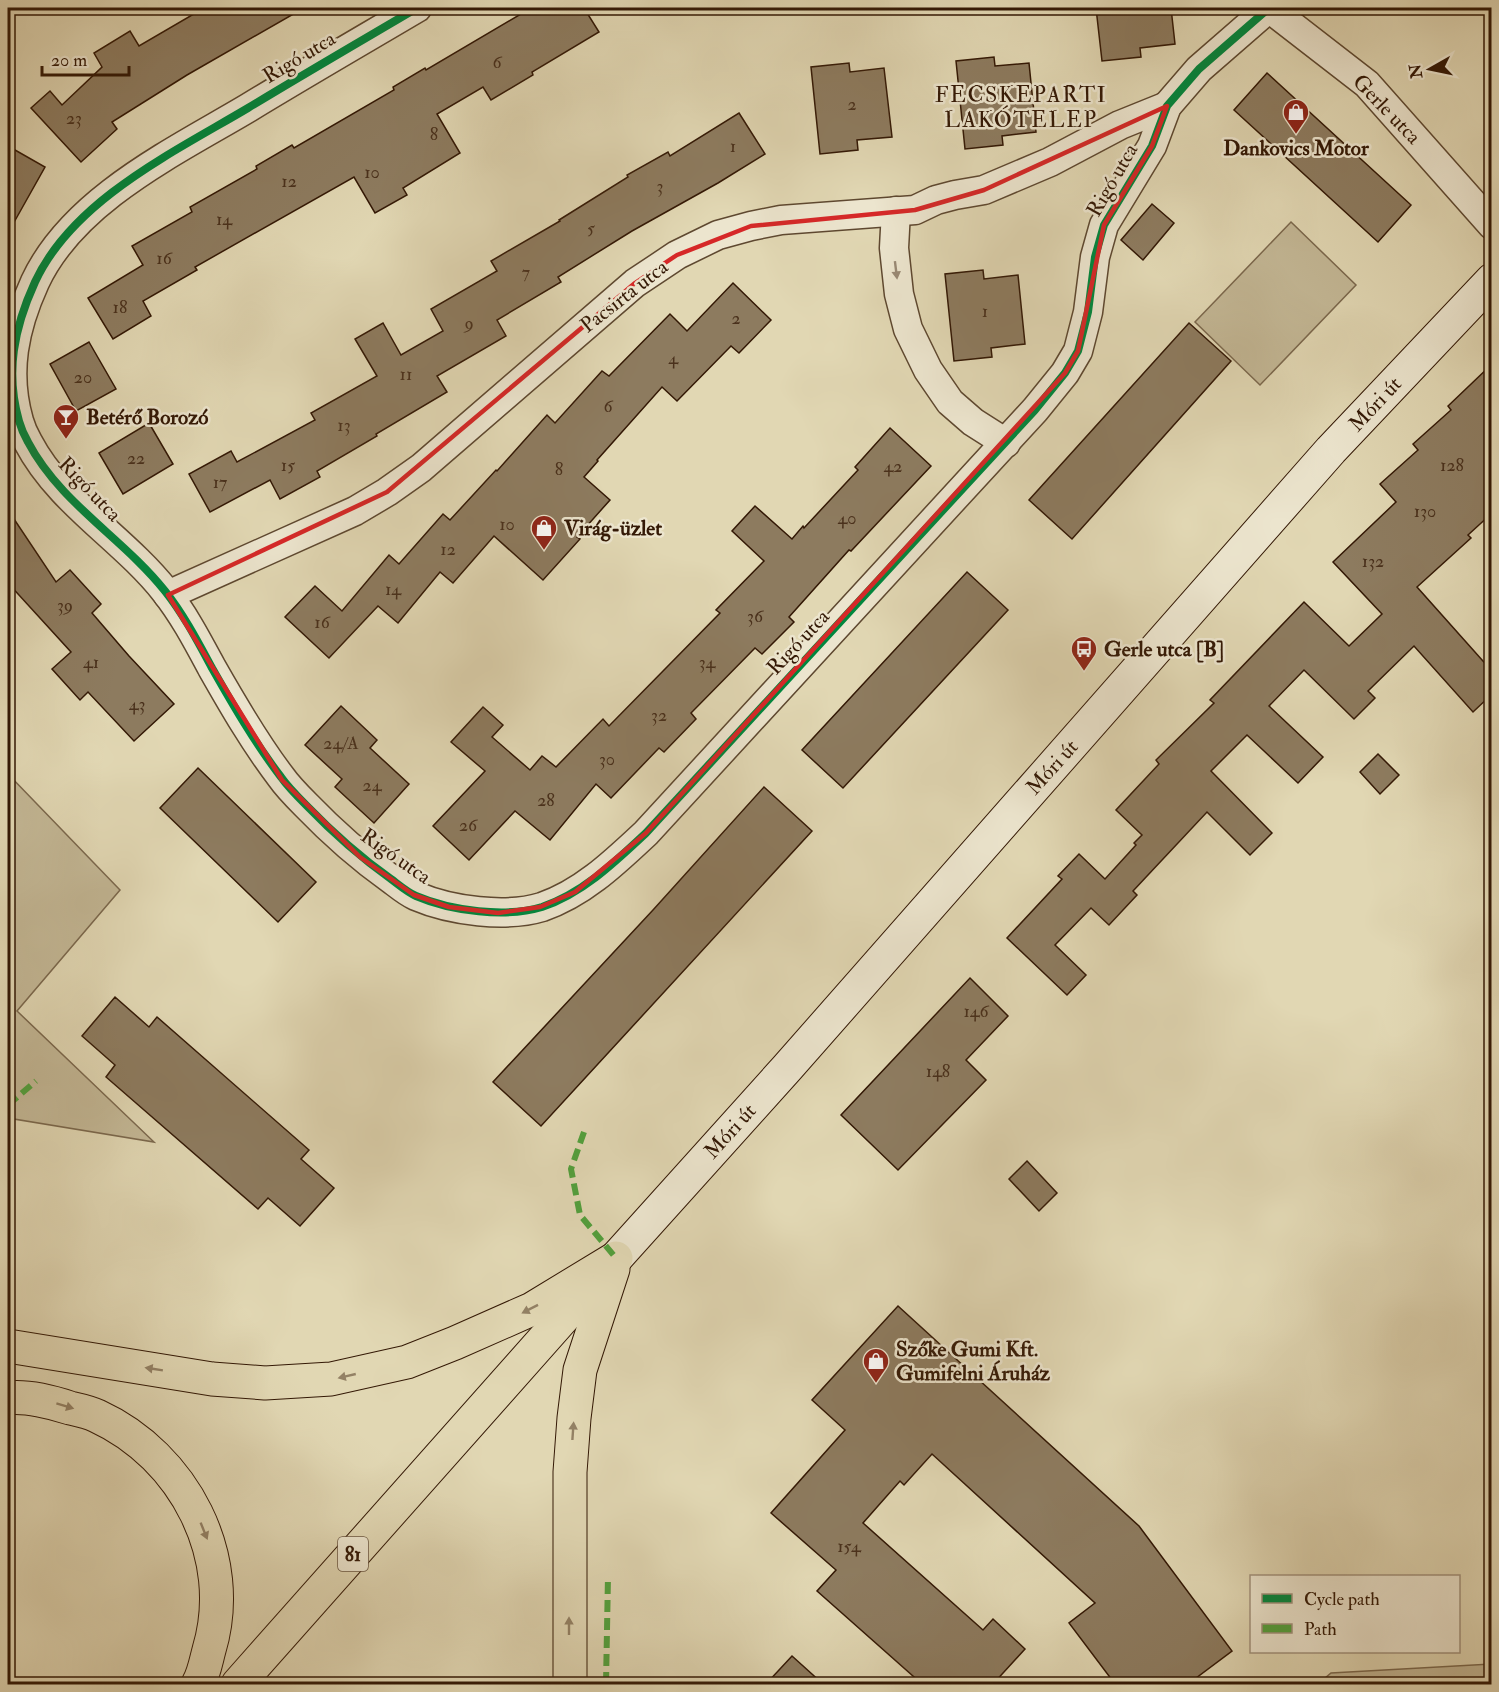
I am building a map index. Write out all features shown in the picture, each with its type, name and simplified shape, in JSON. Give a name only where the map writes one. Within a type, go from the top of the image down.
[{"type":"main road","name":"Móri út","points":[[616,1258],[1324,459],[1491,280]]},
{"type":"main road","points":[[8,1346],[212,1378],[265,1383],[331,1379],[407,1362],[455,1343],[532,1309],[616,1258]]},
{"type":"main road","points":[[570,1684],[570,1472],[574,1418],[580,1370],[616,1258]]},
{"type":"main road","name":"81","points":[[238,1684],[616,1258]]},
{"type":"main road","points":[[8,1398],[56,1403],[96,1415],[136,1439],[167,1467],[189,1498],[207,1535],[216,1577],[215,1630],[198,1684]]},
{"type":"street","name":"Rigó utca","points":[[417,8],[123,184],[85,216],[58,245],[37,278],[23,312],[12,350],[12,391],[20,425],[36,458],[63,492],[147,569],[168,595],[194,635],[236,709],[282,780],[360,857],[414,895],[449,907],[498,913],[540,907],[575,892],[609,867],[646,833],[1006,443],[1065,373],[1078,351],[1088,312],[1095,257],[1104,225],[1152,146],[1167,106],[1199,69],[1269,8]]},
{"type":"street","name":"Gerle utca","points":[[1269,8],[1367,84],[1491,225]]},
{"type":"street","name":"Pacsirta utca","points":[[168,595],[355,511],[387,492],[421,468],[635,283],[677,255],[718,236],[761,224],[781,220],[915,210],[936,200],[984,190],[1050,162],[1120,125],[1167,106]]},
{"type":"street","points":[[896,211],[894,248],[899,294],[908,329],[928,370],[950,402],[973,422],[1006,443]]},
{"type":"highlighted area","points":[[1167,106],[1152,146],[1104,225],[1078,351],[1065,373],[646,833],[575,892],[540,907],[498,913],[449,907],[414,895],[360,857],[282,780],[168,595],[387,492],[635,283],[677,255],[751,226],[915,210],[984,190]]},
{"type":"shaded area","points":[[1291,222],[1356,285],[1260,385],[1195,322]]},
{"type":"shaded area","points":[[8,774],[120,890],[17,1011],[154,1142],[8,1118]]},
{"type":"shaded area","points":[[1491,1664],[1491,1684],[1318,1684],[1331,1673]]},
{"type":"building","points":[[204,8],[304,8],[187,75],[112,122],[117,129],[81,162],[31,108],[50,91],[62,105],[102,67],[94,53],[130,31],[139,46]]},
{"type":"building","points":[[531,8],[584,8],[599,32],[532,72],[533,75],[491,100],[483,87],[437,114],[460,153],[403,188],[407,195],[375,213],[354,177],[195,267],[197,270],[143,301],[151,316],[113,339],[88,298],[143,265],[132,246],[192,212],[190,207],[257,169],[256,166],[292,145],[294,148],[394,90],[393,87],[425,68],[426,70]]},
{"type":"building","points":[[1096,8],[1171,8],[1175,44],[1140,48],[1141,57],[1102,61]]},
{"type":"building","points":[[994,57],[995,66],[1029,63],[1036,132],[1002,136],[1003,145],[965,149],[956,61]]},
{"type":"building","points":[[849,63],[850,72],[884,68],[892,137],[857,140],[858,150],[820,154],[811,67]]},
{"type":"building","points":[[1267,73],[1411,205],[1378,242],[1234,110]]},
{"type":"building","points":[[739,113],[765,154],[632,231],[558,277],[561,282],[497,320],[506,336],[437,376],[447,392],[317,471],[320,477],[280,499],[270,480],[210,512],[189,474],[231,451],[237,462],[315,420],[311,413],[377,376],[355,339],[383,323],[401,355],[443,331],[431,309],[497,271],[491,261],[560,221],[628,177],[627,175],[668,152],[670,156]]},
{"type":"building","points":[[8,146],[45,167],[8,233]]},
{"type":"building","points":[[1152,204],[1174,223],[1143,260],[1121,240]]},
{"type":"building","points":[[983,270],[984,279],[1018,275],[1025,344],[991,348],[992,357],[954,361],[945,274]]},
{"type":"building","points":[[733,283],[771,320],[739,353],[731,346],[677,401],[662,387],[597,460],[584,477],[610,500],[577,537],[580,539],[543,580],[494,536],[453,583],[440,572],[398,623],[378,606],[329,658],[285,617],[315,586],[342,611],[389,555],[399,564],[443,514],[450,520],[547,415],[555,423],[602,371],[609,376],[670,314],[687,331]]},
{"type":"building","points":[[1189,323],[1231,361],[1072,539],[1029,500]]},
{"type":"building","points":[[89,342],[116,389],[76,411],[50,364]]},
{"type":"building","points":[[1491,365],[1491,514],[1468,535],[1471,538],[1417,587],[1491,670],[1491,695],[1473,712],[1414,646],[1368,691],[1375,698],[1354,719],[1304,670],[1269,706],[1323,757],[1298,783],[1247,735],[1211,771],[1272,833],[1250,855],[1207,812],[1133,891],[1137,895],[1109,925],[1091,908],[1055,945],[1086,975],[1067,995],[1007,938],[1062,879],[1058,876],[1079,854],[1105,879],[1136,845],[1134,843],[1142,835],[1116,810],[1159,764],[1156,760],[1214,703],[1210,700],[1304,602],[1349,646],[1382,614],[1333,562],[1396,502],[1380,484],[1418,450],[1413,444],[1451,410],[1448,406]]},
{"type":"building","points":[[149,423],[173,464],[123,494],[99,453]]},
{"type":"building","points":[[890,428],[931,466],[851,551],[849,550],[789,617],[794,622],[762,654],[755,648],[691,713],[696,719],[664,752],[659,748],[611,798],[596,784],[550,840],[515,811],[469,860],[433,826],[485,771],[451,742],[483,707],[503,725],[492,737],[530,770],[542,756],[556,767],[603,719],[609,726],[720,613],[716,610],[764,561],[732,531],[755,506],[792,539],[858,470],[855,467]]},
{"type":"building","points":[[8,510],[56,582],[70,570],[101,604],[92,613],[174,704],[134,741],[88,692],[80,700],[52,669],[71,652],[8,583]]},
{"type":"building","points":[[967,572],[1008,610],[843,788],[802,750]]},
{"type":"building","points":[[341,706],[377,740],[370,748],[409,784],[374,823],[335,787],[342,779],[305,745]]},
{"type":"building","points":[[1378,754],[1399,775],[1380,794],[1360,772]]},
{"type":"building","points":[[198,768],[316,882],[278,922],[160,808]]},
{"type":"building","points":[[764,787],[812,831],[541,1126],[493,1082]]},
{"type":"building","points":[[970,978],[1008,1016],[966,1060],[986,1080],[898,1170],[841,1115]]},
{"type":"building","points":[[115,997],[149,1027],[157,1017],[309,1150],[301,1159],[334,1188],[300,1226],[268,1198],[258,1209],[106,1077],[115,1065],[82,1036]]},
{"type":"building","points":[[1027,1161],[1057,1193],[1039,1211],[1009,1179]]},
{"type":"building","points":[[898,1306],[1139,1526],[1232,1651],[1188,1684],[1115,1684],[1069,1623],[1095,1603],[932,1454],[904,1485],[900,1481],[863,1523],[983,1630],[993,1619],[1025,1649],[993,1684],[922,1684],[817,1591],[836,1570],[771,1513],[845,1430],[812,1400]]},
{"type":"building","points":[[792,1656],[823,1684],[766,1684]]},
{"type":"marked path","points":[[8,1105],[36,1081]]},
{"type":"marked path","points":[[584,1132],[571,1169],[580,1215],[616,1258]]},
{"type":"marked path","points":[[606,1684],[608,1576]]},
{"type":"cycle path","points":[[417,8],[158,161],[128,181],[74,226],[52,253],[28,299],[14,350],[13,385],[21,426],[41,464],[74,502],[130,554],[165,591],[185,619],[253,737],[293,791],[347,844],[409,892],[445,906],[496,912],[542,907],[571,894],[598,876],[646,833],[1035,410],[1065,373],[1078,351],[1088,312],[1095,257],[1104,225],[1152,146],[1167,106],[1199,69],[1269,8]]},
{"type":"place","name":"Dankovics Motor","points":[[1296,135]]},
{"type":"place","name":"Betérő Borozó","points":[[66,440]]},
{"type":"place","name":"Virág-üzlet","points":[[544,551]]},
{"type":"place","name":"Gerle utca [B]","points":[[1084,672]]},
{"type":"place","name":"Szőke Gumi Kft. Gumifelni Áruház","points":[[876,1384]]},
{"type":"district","name":"FECSKEPARTI LAKÓTELEP","points":[[1021,106]]}]
